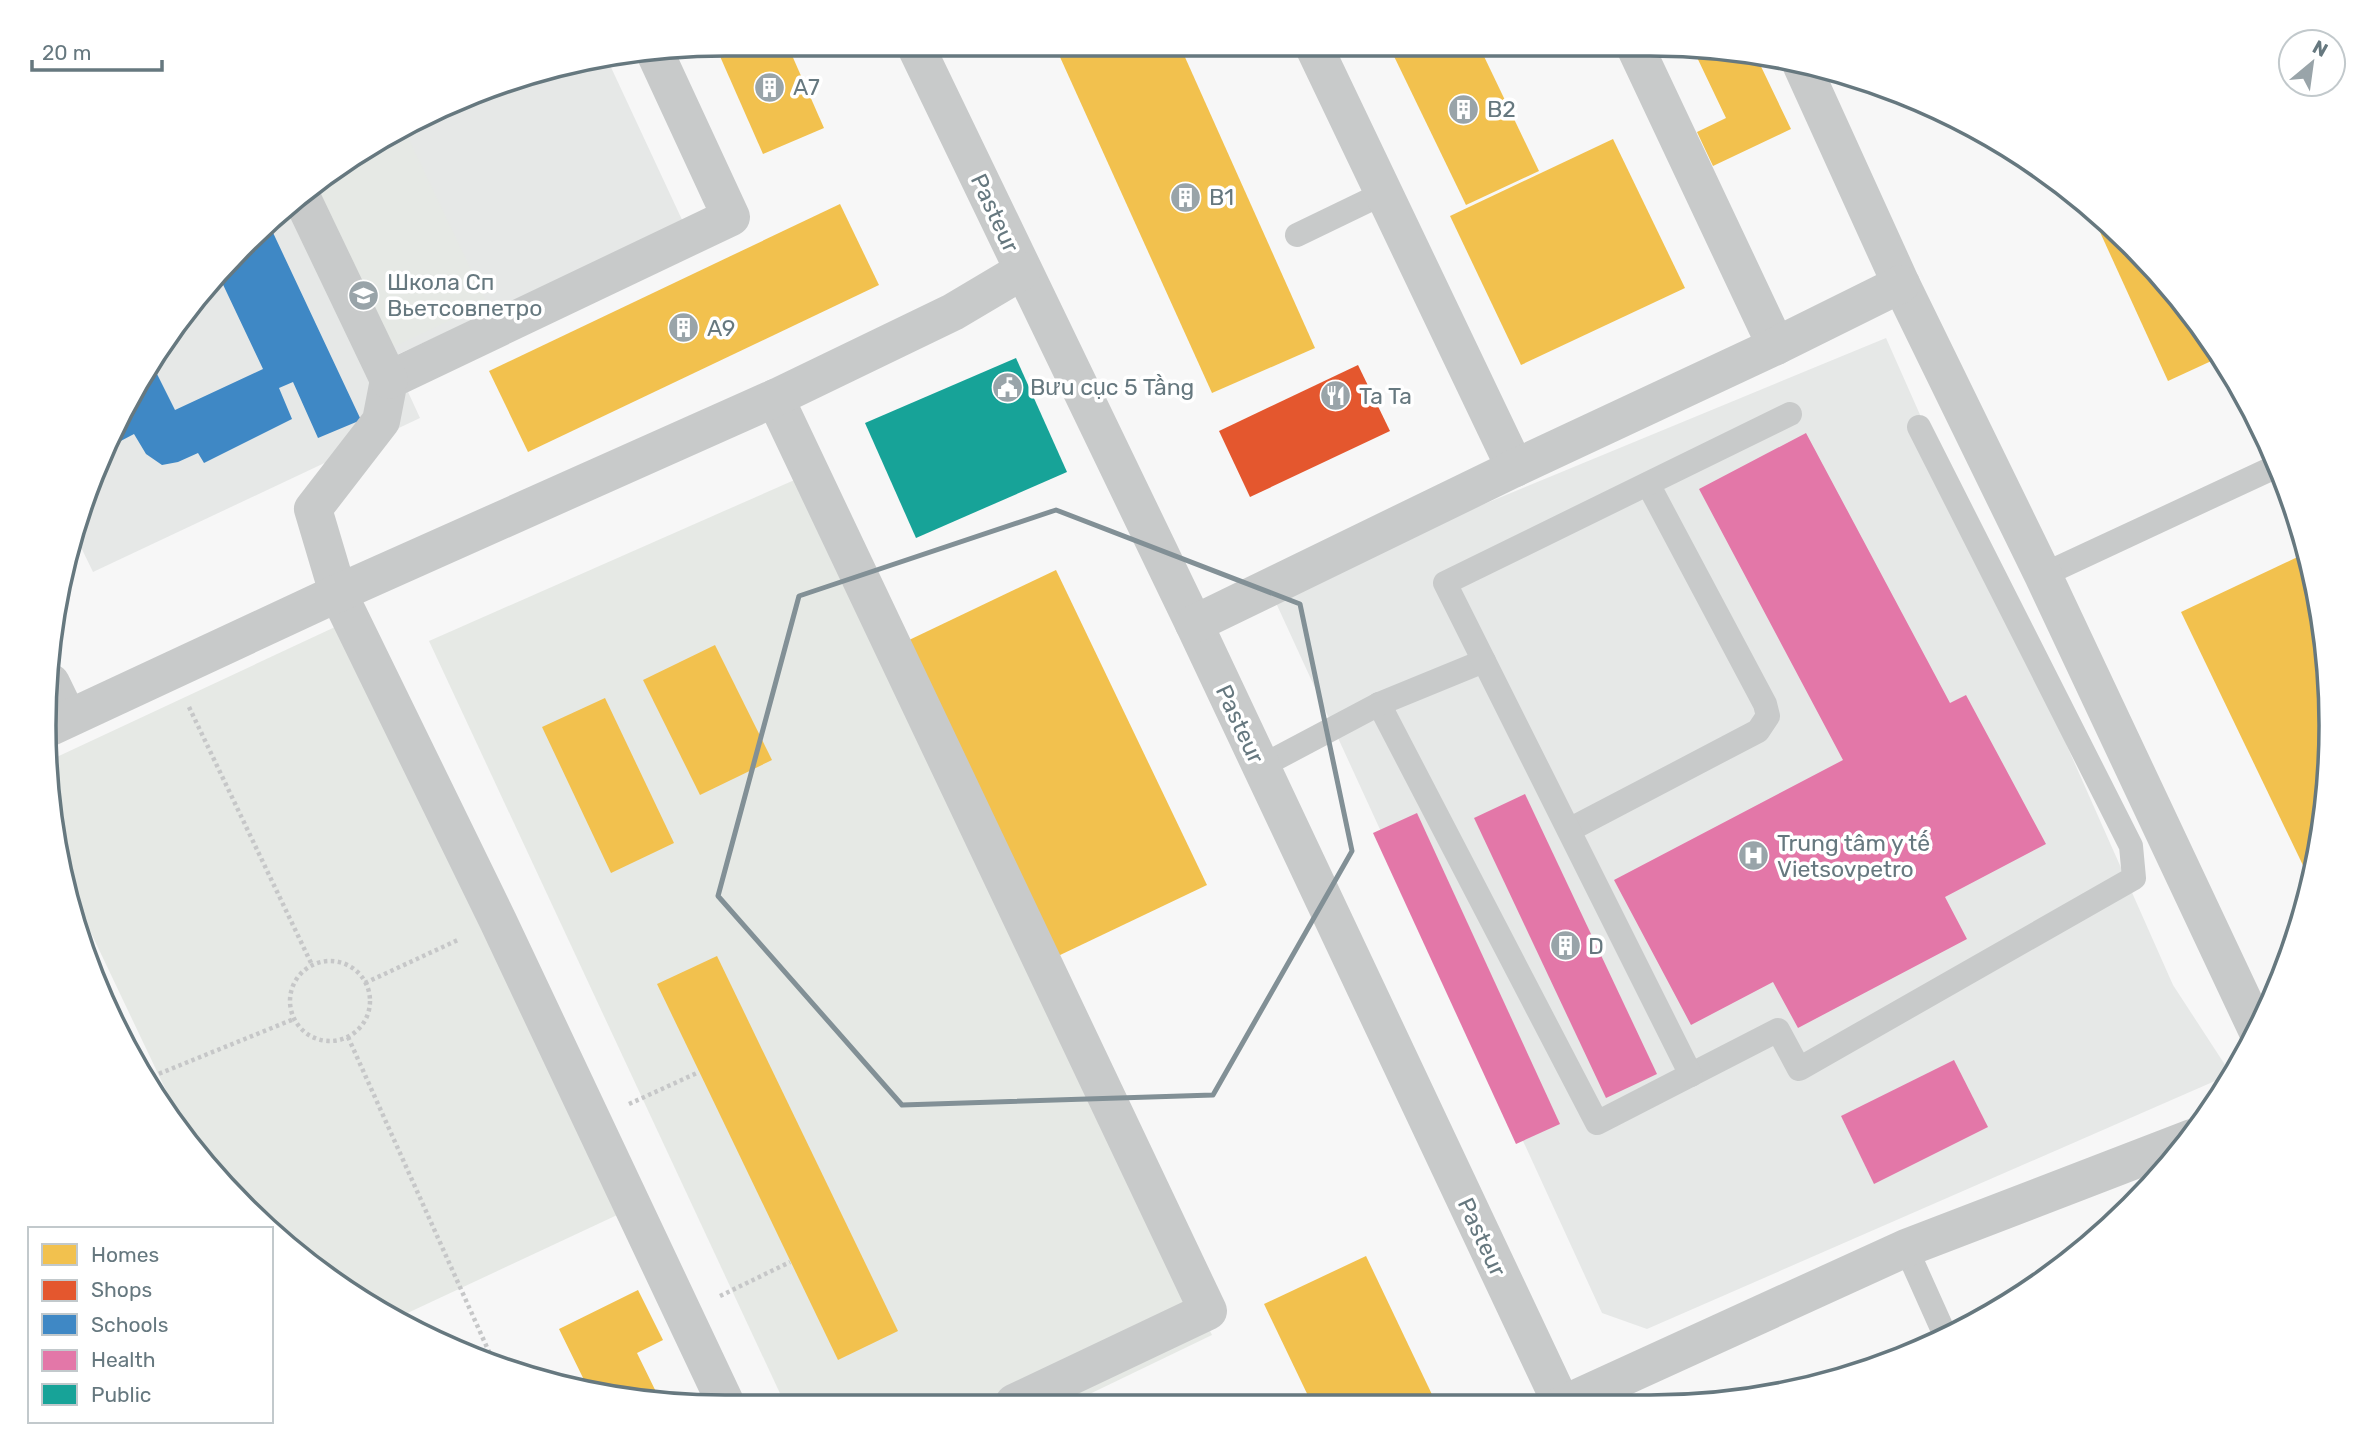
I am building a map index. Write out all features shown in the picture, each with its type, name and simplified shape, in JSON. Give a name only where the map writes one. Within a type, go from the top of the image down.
[{"type":"street","name":"Pasteur","points":[[920,56],[1194,624],[1557,1395]]},
{"type":"street","points":[[1318,56],[1515,468]]},
{"type":"street","points":[[1639,56],[1776,346]]},
{"type":"street","points":[[389,380],[732,216],[658,60]]},
{"type":"street","points":[[1806,75],[1901,284],[2043,575],[2252,1018]]},
{"type":"street","points":[[305,205],[389,380],[381,421],[313,509],[338,593],[594,1121],[722,1395]]},
{"type":"street","points":[[56,724],[338,593],[775,398],[953,312],[1022,271]]},
{"type":"street","points":[[1194,624],[1901,284]]},
{"type":"street","points":[[775,398],[1208,1311],[1031,1395]]},
{"type":"street","points":[[1584,1395],[1906,1248],[2170,1147]]},
{"type":"lane","points":[[1297,235],[1384,193]]},
{"type":"lane","points":[[1691,1075],[1446,583],[1790,414]]},
{"type":"lane","points":[[1379,704],[1597,1123],[1778,1030],[1799,1069],[2134,878],[2131,846],[1919,427]]},
{"type":"lane","points":[[2043,575],[2268,470]]},
{"type":"lane","points":[[1569,830],[1758,731],[1769,716],[1648,484]]},
{"type":"lane","points":[[1260,767],[1379,704],[1484,662]]},
{"type":"lane","points":[[1906,1248],[1942,1328]]},
{"type":"path","points":[[172,671],[312,965]]},
{"type":"path","points":[[365,983],[498,921]]},
{"type":"path","points":[[321,962],[342,963],[360,974],[365,983],[370,1003],[368,1014],[357,1031],[348,1037],[328,1041],[318,1039],[308,1034],[294,1019],[290,1009],[292,988],[303,971],[312,965],[321,962]]},
{"type":"path","points":[[155,1075],[294,1019]]},
{"type":"path","points":[[348,1037],[489,1351]]},
{"type":"path","points":[[594,1121],[699,1072]]},
{"type":"path","points":[[685,1313],[790,1262]]},
{"type":"highlighted area","points":[[1056,510],[1300,604],[1352,851],[1213,1095],[902,1105],[718,896],[799,596]]},
{"type":"shaded area","name":"Школа Сп Вьетсовпетро","points":[[611,66],[684,224],[392,357],[420,418],[93,572],[81,547],[107,469],[125,429],[169,354],[194,318],[252,252],[318,194],[391,146],[429,125],[510,92],[552,79]]},
{"type":"shaded area","points":[[408,137],[487,303],[391,348],[317,195]]},
{"type":"shaded area","name":"Trung tâm y tế Vietsovpetro","points":[[1886,338],[2173,985],[2226,1066],[2216,1080],[1647,1329],[1602,1313],[1271,592]]},
{"type":"shaded area","points":[[799,478],[1212,1335],[1088,1395],[781,1395],[429,641]]},
{"type":"shaded area","points":[[365,613],[645,1202],[406,1314],[318,1257],[252,1199],[222,1167],[169,1098],[87,923],[69,856],[57,757]]},
{"type":"building: Homes","name":"A7","points":[[720,56],[792,56],[824,128],[763,154]]},
{"type":"building: Homes","name":"B1","points":[[1060,56],[1184,56],[1315,348],[1212,393]]},
{"type":"building: Homes","name":"B2","points":[[1394,56],[1484,56],[1539,171],[1466,205]]},
{"type":"building: Homes","points":[[1697,57],[1761,66],[1791,129],[1713,166],[1697,132],[1726,118]]},
{"type":"building: Homes","points":[[1613,139],[1685,288],[1521,365],[1450,216]]},
{"type":"building: Homes","name":"A9","points":[[840,204],[879,285],[528,452],[489,371]]},
{"type":"building: Homes","points":[[2099,229],[2153,284],[2181,318],[2211,361],[2168,381]]},
{"type":"building: Homes","points":[[2297,557],[2313,638],[2319,726],[2318,769],[2304,867],[2181,612]]},
{"type":"building: Homes","points":[[1056,570],[1207,885],[1058,956],[907,641]]},
{"type":"building: Homes","points":[[715,645],[772,760],[700,795],[643,680]]},
{"type":"building: Homes","points":[[605,698],[674,843],[611,873],[542,727]]},
{"type":"building: Homes","points":[[717,956],[898,1331],[838,1360],[657,984]]},
{"type":"building: Homes","points":[[1366,1256],[1432,1395],[1308,1395],[1264,1304]]},
{"type":"building: Homes","points":[[638,1290],[663,1340],[637,1353],[656,1391],[584,1379],[559,1329]]},
{"type":"building: Shops","points":[[1358,365],[1390,431],[1250,497],[1219,431]]},
{"type":"building: Schools","points":[[273,232],[361,420],[318,438],[293,382],[279,388],[292,419],[204,463],[198,453],[178,462],[162,465],[146,454],[134,434],[119,442],[157,374],[175,410],[263,369],[222,283]]},
{"type":"building: Health","points":[[1806,433],[1950,703],[1966,695],[2046,844],[1945,897],[1967,939],[1798,1028],[1773,982],[1691,1025],[1614,880],[1843,760],[1699,489]]},
{"type":"building: Health","name":"D","points":[[1525,794],[1657,1074],[1606,1098],[1474,818]]},
{"type":"building: Health","points":[[1417,813],[1560,1124],[1516,1144],[1373,833]]},
{"type":"building: Health","points":[[1954,1060],[1988,1127],[1874,1184],[1841,1116]]},
{"type":"building: Public","points":[[1016,358],[1067,472],[916,538],[865,423]]},
{"type":"place","name":"A7","points":[[770,87]]},
{"type":"place","name":"B2","points":[[1464,109]]},
{"type":"place","name":"B1","points":[[1186,197]]},
{"type":"place","name":"Школа Сп Вьетсовпетро","points":[[364,295]]},
{"type":"place","name":"A9","points":[[684,328]]},
{"type":"place","name":"Bưu cục 5 Tầng","points":[[1007,387]]},
{"type":"place","name":"Ta Ta","points":[[1336,396]]},
{"type":"place","name":"Trung tâm y tế Vietsovpetro","points":[[1754,856]]},
{"type":"place","name":"D","points":[[1565,946]]}]
